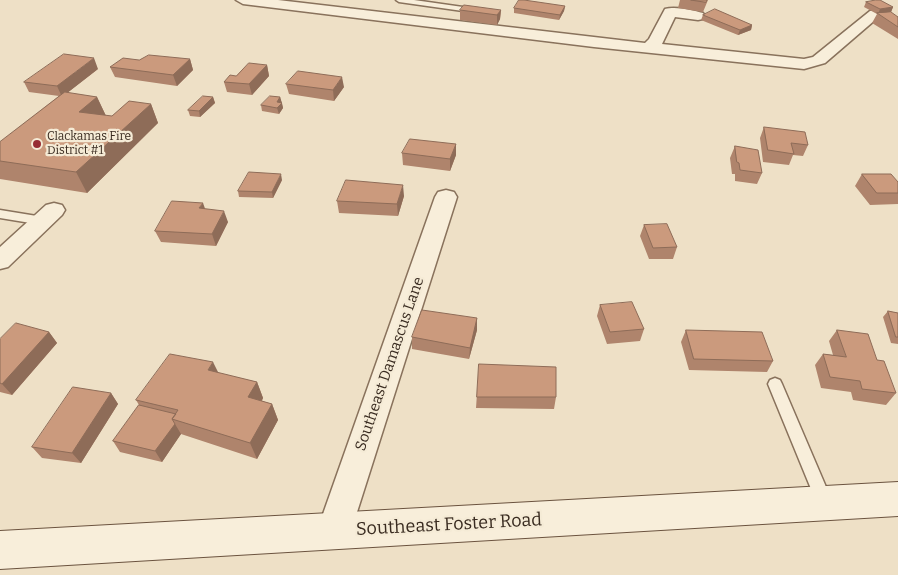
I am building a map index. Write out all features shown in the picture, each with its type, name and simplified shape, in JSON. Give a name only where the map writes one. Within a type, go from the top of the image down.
[{"type":"main road","name":"Southeast Foster Road","points":[[0,550],[898,499]]},
{"type":"street","points":[[243,0],[648,48],[804,64],[819,60],[875,14]]},
{"type":"street","points":[[648,48],[656,42],[670,12],[698,16]]},
{"type":"street","name":"Southeast Damascus Lane","points":[[334,531],[446,197]]},
{"type":"street","points":[[0,261],[49,216]]},
{"type":"lane","points":[[399,0],[486,12]]},
{"type":"lane","points":[[0,214],[49,216]]},
{"type":"lane","points":[[775,384],[825,504]]},
{"type":"building","points":[[519,0],[565,6],[560,15],[514,8]]},
{"type":"building","points":[[691,0],[707,0],[706,2]]},
{"type":"building","points":[[880,0],[893,7],[880,9],[866,2]]},
{"type":"building","points":[[464,5],[501,10],[497,15],[460,10]]},
{"type":"building","points":[[715,9],[752,25],[740,30],[703,15]]},
{"type":"building","points":[[891,12],[898,17],[898,27],[877,13]]},
{"type":"building","points":[[64,54],[94,58],[57,86],[24,82]]},
{"type":"building","points":[[149,55],[190,59],[173,75],[110,67],[123,58],[139,60]]},
{"type":"building","points":[[249,63],[267,65],[249,84],[224,82],[230,75],[236,76]]},
{"type":"building","points":[[298,71],[342,77],[333,90],[286,84]]},
{"type":"building","points":[[65,92],[97,97],[79,112],[112,116],[129,101],[151,104],[76,172],[0,161],[0,142]]},
{"type":"building","points":[[203,96],[213,97],[199,111],[188,110]]},
{"type":"building","points":[[270,96],[280,97],[277,102],[282,103],[277,108],[261,105]]},
{"type":"building","points":[[764,127],[805,132],[808,145],[791,143],[794,154],[768,150]]},
{"type":"building","points":[[410,139],[456,144],[450,159],[402,153]]},
{"type":"building","points":[[735,146],[758,150],[762,173],[740,170]]},
{"type":"building","points":[[249,172],[281,174],[272,192],[238,191]]},
{"type":"building","points":[[862,174],[891,174],[898,182],[898,193],[877,193]]},
{"type":"building","points":[[346,180],[403,185],[397,204],[337,201]]},
{"type":"building","points":[[172,201],[203,203],[199,208],[224,211],[212,234],[155,231]]},
{"type":"building","points":[[667,224],[677,247],[653,248],[644,225]]},
{"type":"building","points":[[632,302],[644,329],[610,332],[600,305]]},
{"type":"building","points":[[422,310],[477,318],[470,348],[412,337]]},
{"type":"building","points":[[888,311],[898,313],[898,337],[896,337]]},
{"type":"building","points":[[16,323],[49,332],[2,384],[0,383],[0,339]]},
{"type":"building","points":[[686,330],[762,332],[773,361],[694,359]]},
{"type":"building","points":[[837,330],[868,334],[877,360],[884,361],[896,393],[862,389],[860,381],[830,377],[823,354],[846,357]]},
{"type":"building","points":[[170,354],[213,362],[208,370],[257,382],[248,397],[272,404],[250,443],[172,419],[178,410],[136,400]]},
{"type":"building","points":[[479,364],[556,367],[556,397],[477,397]]},
{"type":"building","points":[[73,387],[111,393],[72,453],[32,447]]},
{"type":"building","points":[[139,405],[176,414],[172,419],[175,424],[155,451],[113,441]]},
{"type":"place","name":"Clackamas Fire District #1","points":[[37,144]]}]
